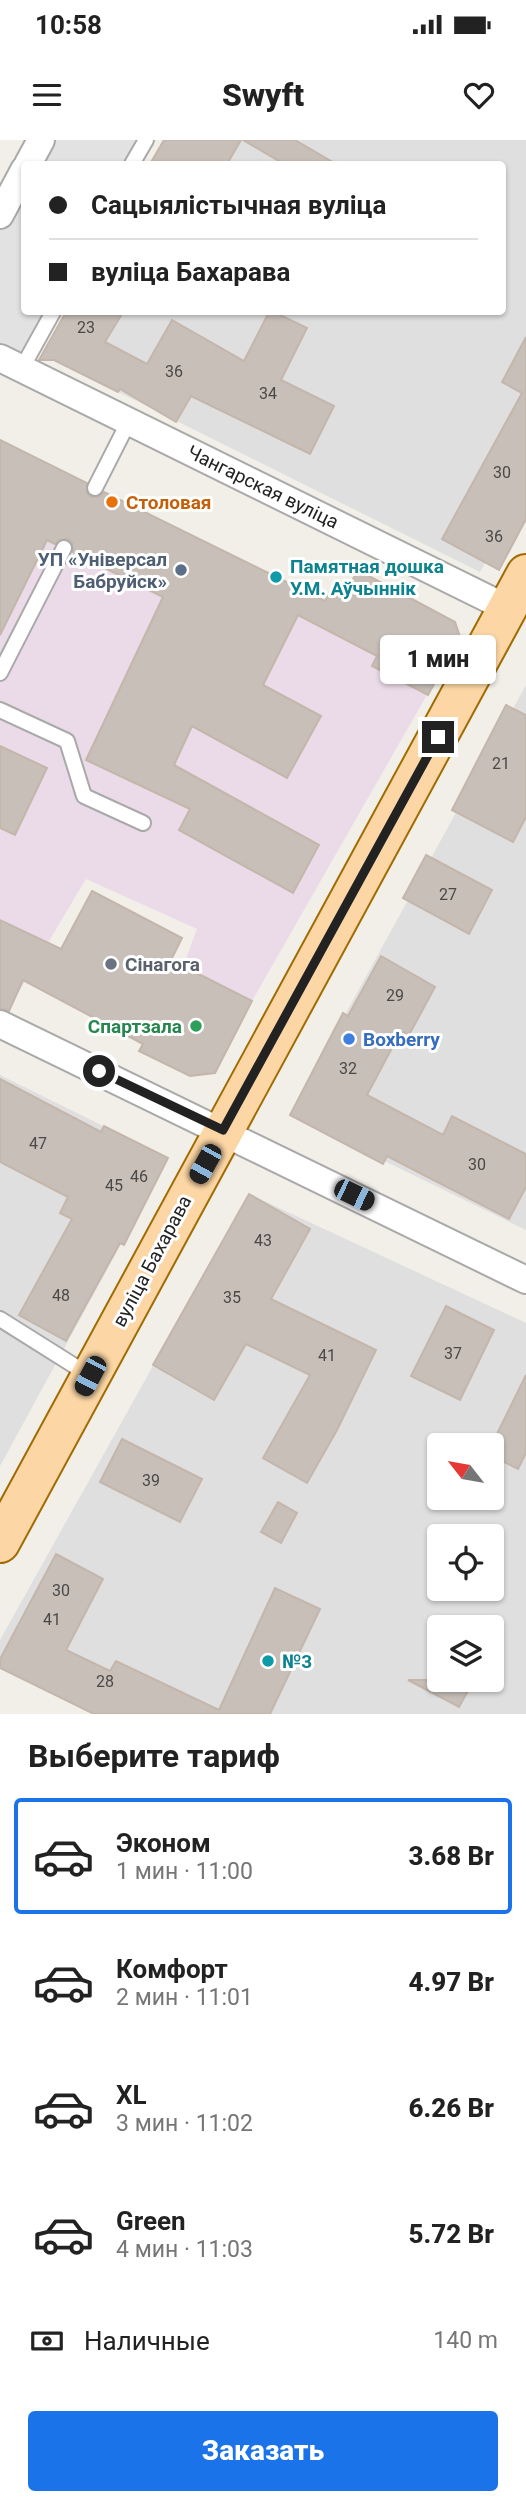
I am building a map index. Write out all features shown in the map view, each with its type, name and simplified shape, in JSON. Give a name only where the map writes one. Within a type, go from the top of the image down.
[{"type":"main road","name":"вуліца Бахарава","points":[[0,1543],[223,1130],[517,613],[526,574]]},
{"type":"street","points":[[30,161],[41,140]]},
{"type":"street","points":[[0,215],[21,176]]},
{"type":"street","name":"Чангарская вуліца","points":[[11,363],[517,613]]},
{"type":"street","points":[[0,1024],[223,1130],[526,1280]]},
{"type":"lane","points":[[134,161],[146,140]]},
{"type":"lane","points":[[11,363],[50,315]]},
{"type":"lane","points":[[95,488],[129,421]]},
{"type":"lane","points":[[0,673],[64,548]]},
{"type":"lane","points":[[0,710],[67,741],[83,796],[143,823]]},
{"type":"lane","points":[[0,1319],[90,1376]]},
{"type":"shaded area","points":[[41,140],[146,140],[134,161],[30,161]]},
{"type":"shaded area","points":[[165,140],[526,140],[526,492],[480,572],[42,354],[64,315],[506,315],[506,161],[153,161]]},
{"type":"shaded area","points":[[21,176],[21,315],[51,315],[22,368],[0,358],[0,215]]},
{"type":"shaded area","points":[[0,440],[325,601],[335,582],[348,588],[358,570],[455,622],[460,637],[252,1001],[183,966],[197,929],[86,879],[15,998],[0,990]]},
{"type":"shaded area","points":[[526,685],[526,1230],[290,1115]]},
{"type":"shaded area","points":[[0,1075],[168,1158],[0,1466]]},
{"type":"shaded area","points":[[249,1194],[526,1323],[526,1714],[96,1714],[0,1667],[0,1640]]},
{"type":"building","points":[[164,140],[241,140],[229,161],[152,161]]},
{"type":"building","points":[[243,140],[295,140],[331,161],[279,161]]},
{"type":"building","points":[[64,315],[121,315],[105,342],[147,364],[172,320],[244,361],[267,315],[280,315],[307,328],[281,380],[334,406],[310,454],[191,396],[176,422],[120,389],[118,392],[54,360],[39,360]]},
{"type":"building","points":[[526,337],[526,519],[499,570],[442,539],[522,393],[502,382]]},
{"type":"building","points":[[0,440],[87,483],[87,493],[91,497],[100,496],[104,492],[325,601],[335,582],[348,588],[358,570],[455,622],[460,637],[428,695],[372,666],[377,656],[298,615],[263,685],[321,716],[287,778],[192,726],[174,765],[319,845],[293,893],[179,830],[190,809],[86,760],[163,597],[73,552],[72,543],[68,539],[59,540],[55,544],[47,540],[0,635]]},
{"type":"building","points":[[506,705],[526,715],[526,817],[513,842],[452,810]]},
{"type":"building","points":[[0,746],[47,768],[15,835],[0,828]]},
{"type":"building","points":[[426,855],[492,890],[469,934],[403,898]]},
{"type":"building","points":[[92,891],[182,938],[171,960],[252,1001],[215,1073],[190,1076],[139,1051],[143,1044],[23,980],[9,1011],[0,1008],[0,920],[61,949]]},
{"type":"building","points":[[381,956],[435,987],[409,1035],[401,1031],[367,1095],[443,1135],[452,1116],[526,1154],[526,1187],[509,1219],[387,1156],[383,1164],[290,1115],[343,1013],[348,1016]]},
{"type":"building","points":[[0,1079],[101,1132],[104,1126],[168,1158],[124,1245],[120,1243],[66,1341],[19,1315],[72,1219],[60,1213],[68,1197],[0,1162]]},
{"type":"building","points":[[249,1194],[310,1229],[271,1299],[376,1350],[337,1430],[307,1483],[263,1458],[310,1375],[246,1344],[214,1400],[153,1365]]},
{"type":"building","points":[[446,1306],[494,1330],[460,1400],[411,1376]]},
{"type":"building","points":[[526,1375],[526,1453],[518,1469],[504,1462],[504,1433],[497,1433]]},
{"type":"building","points":[[122,1439],[202,1479],[180,1522],[100,1482]]},
{"type":"building","points":[[278,1502],[297,1513],[281,1543],[261,1532]]},
{"type":"building","points":[[56,1554],[103,1579],[66,1650],[110,1671],[116,1661],[219,1710],[275,1588],[320,1609],[270,1714],[94,1714],[0,1668],[0,1659]]},
{"type":"building","points":[[408,1680],[427,1680],[427,1690]]},
{"type":"building","points":[[431,1692],[467,1692],[459,1707]]},
{"type":"place","name":"Столовая","points":[[112,502]]},
{"type":"place","name":"УП «Універсал Бабруйск»","points":[[181,570]]},
{"type":"place","name":"Памятная дошка У.М. Аўчыннік","points":[[276,577]]},
{"type":"place","name":"Сінагога","points":[[111,964]]},
{"type":"place","name":"Спартзала","points":[[196,1026]]},
{"type":"place","name":"Boxberry","points":[[349,1039]]},
{"type":"place","name":"№3","points":[[268,1661]]},
{"type":"route","points":[[99,1071],[223,1130],[438,737]]}]
